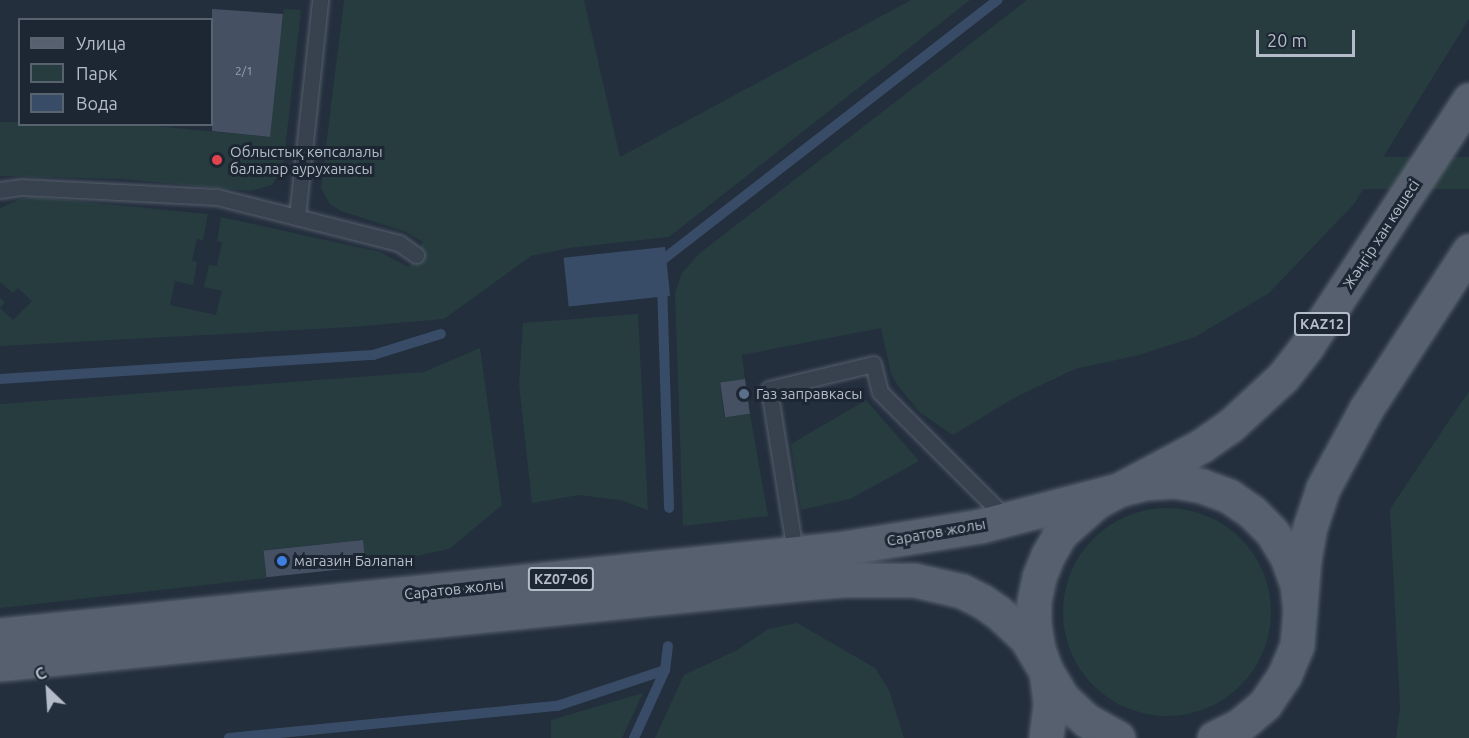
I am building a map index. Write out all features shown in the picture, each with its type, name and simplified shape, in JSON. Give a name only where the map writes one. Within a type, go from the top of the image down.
[{"type":"main road","name":"Жәңгір хан көшесі","points":[[1046,738],[1050,704],[1046,672],[1038,649],[1034,625],[1034,601],[1042,570],[1060,534],[1096,502],[1201,446],[1230,426],[1283,377],[1307,346],[1469,100]]},
{"type":"main road","name":"Жәңгір хан көшесі","points":[[1214,738],[1239,726],[1265,704],[1284,676],[1297,645],[1310,527],[1323,488],[1366,409],[1469,251]]},
{"type":"main road","name":"Жәңгір хан көшесі","points":[[1118,491],[1145,483],[1174,482],[1202,486],[1229,496],[1252,512],[1272,532],[1287,557],[1297,584],[1300,612]]},
{"type":"main road","name":"Саратов жолы","points":[[0,635],[768,558],[872,544],[1007,519],[1118,491]]},
{"type":"main road","name":"Саратов жолы","points":[[0,664],[796,584],[887,579],[941,585],[982,601],[998,612],[1026,638],[1046,672]]},
{"type":"main road","name":"Жәңгір хан көшесі","points":[[1046,672],[1063,699],[1087,721],[1118,738]]},
{"type":"lane","points":[[297,217],[320,0]]},
{"type":"lane","points":[[0,190],[21,187],[217,197],[399,243],[416,255]]},
{"type":"lane","points":[[768,558],[787,549],[793,539],[768,389],[873,364],[880,392],[1007,519]]},
{"type":"green space","points":[[344,0],[584,0],[620,157],[911,0],[970,0],[669,237],[569,248],[531,256],[444,319],[351,327],[0,346],[0,308],[13,320],[32,301],[18,288],[13,293],[0,282],[0,208],[20,199],[35,197],[208,214],[203,240],[197,239],[192,261],[197,262],[193,285],[175,281],[170,305],[216,315],[222,291],[204,287],[209,265],[217,266],[222,243],[217,241],[221,217],[380,252],[409,267],[423,242],[406,232],[341,211],[330,204],[321,188]]},
{"type":"green space","points":[[1027,0],[1469,0],[1469,19],[1354,204],[1269,293],[1195,337],[1139,355],[1075,369],[1014,398],[953,435],[919,412],[899,387],[891,374],[881,328],[742,355],[745,379],[720,383],[724,417],[750,414],[768,516],[683,526],[675,293],[682,273],[700,253]]},
{"type":"green space","points":[[284,9],[301,10],[283,167],[272,185],[250,191],[123,179],[0,176],[0,122],[18,122],[18,126],[155,126],[269,137]]},
{"type":"green space","points":[[1190,157],[1469,157],[1469,189],[1190,189]]},
{"type":"green space","points":[[0,298],[5,302],[0,308]]},
{"type":"green space","points":[[638,314],[648,510],[620,500],[579,495],[532,503],[519,384],[523,323]]},
{"type":"green space","points":[[480,348],[502,505],[449,549],[366,567],[363,540],[264,550],[266,578],[0,608],[0,404],[424,372]]},
{"type":"green space","points":[[1469,391],[1469,738],[1396,738],[1400,708],[1390,509]]},
{"type":"green space","points":[[866,400],[919,461],[850,499],[801,510],[791,444]]},
{"type":"green space","points":[[1157,508],[1177,508],[1197,512],[1216,520],[1241,538],[1254,554],[1263,572],[1271,602],[1267,642],[1263,652],[1254,670],[1241,686],[1225,699],[1197,712],[1177,716],[1157,716],[1137,712],[1118,704],[1101,693],[1086,678],[1067,642],[1063,622],[1063,602],[1067,582],[1075,563],[1086,546],[1101,531],[1137,512]]},
{"type":"green space","points":[[797,623],[875,668],[889,690],[904,738],[655,738],[684,675],[737,650],[768,629]]},
{"type":"green space","points":[[643,693],[622,738],[551,738],[551,720]]},
{"type":"water","points":[[665,247],[670,296],[569,306],[564,258]]},
{"type":"building","points":[[212,9],[283,14],[270,137],[212,131]]},
{"type":"building","points":[[745,379],[750,414],[725,417],[720,382]]},
{"type":"building","points":[[363,540],[366,567],[266,577],[264,550]]},
{"type":"waterway","points":[[655,262],[661,261],[998,0]]},
{"type":"waterway","points":[[662,283],[669,508]]},
{"type":"waterway","points":[[0,379],[373,355],[441,334]]},
{"type":"waterway","points":[[229,738],[557,706],[665,670],[668,646]]},
{"type":"waterway","points":[[634,738],[665,670]]},
{"type":"place","name":"Облыстық көпсалалы балалар ауруханасы","points":[[217,160]]},
{"type":"place","name":"Газ заправкасы","points":[[744,394]]},
{"type":"place","name":"магазин Балапан","points":[[282,561]]}]
